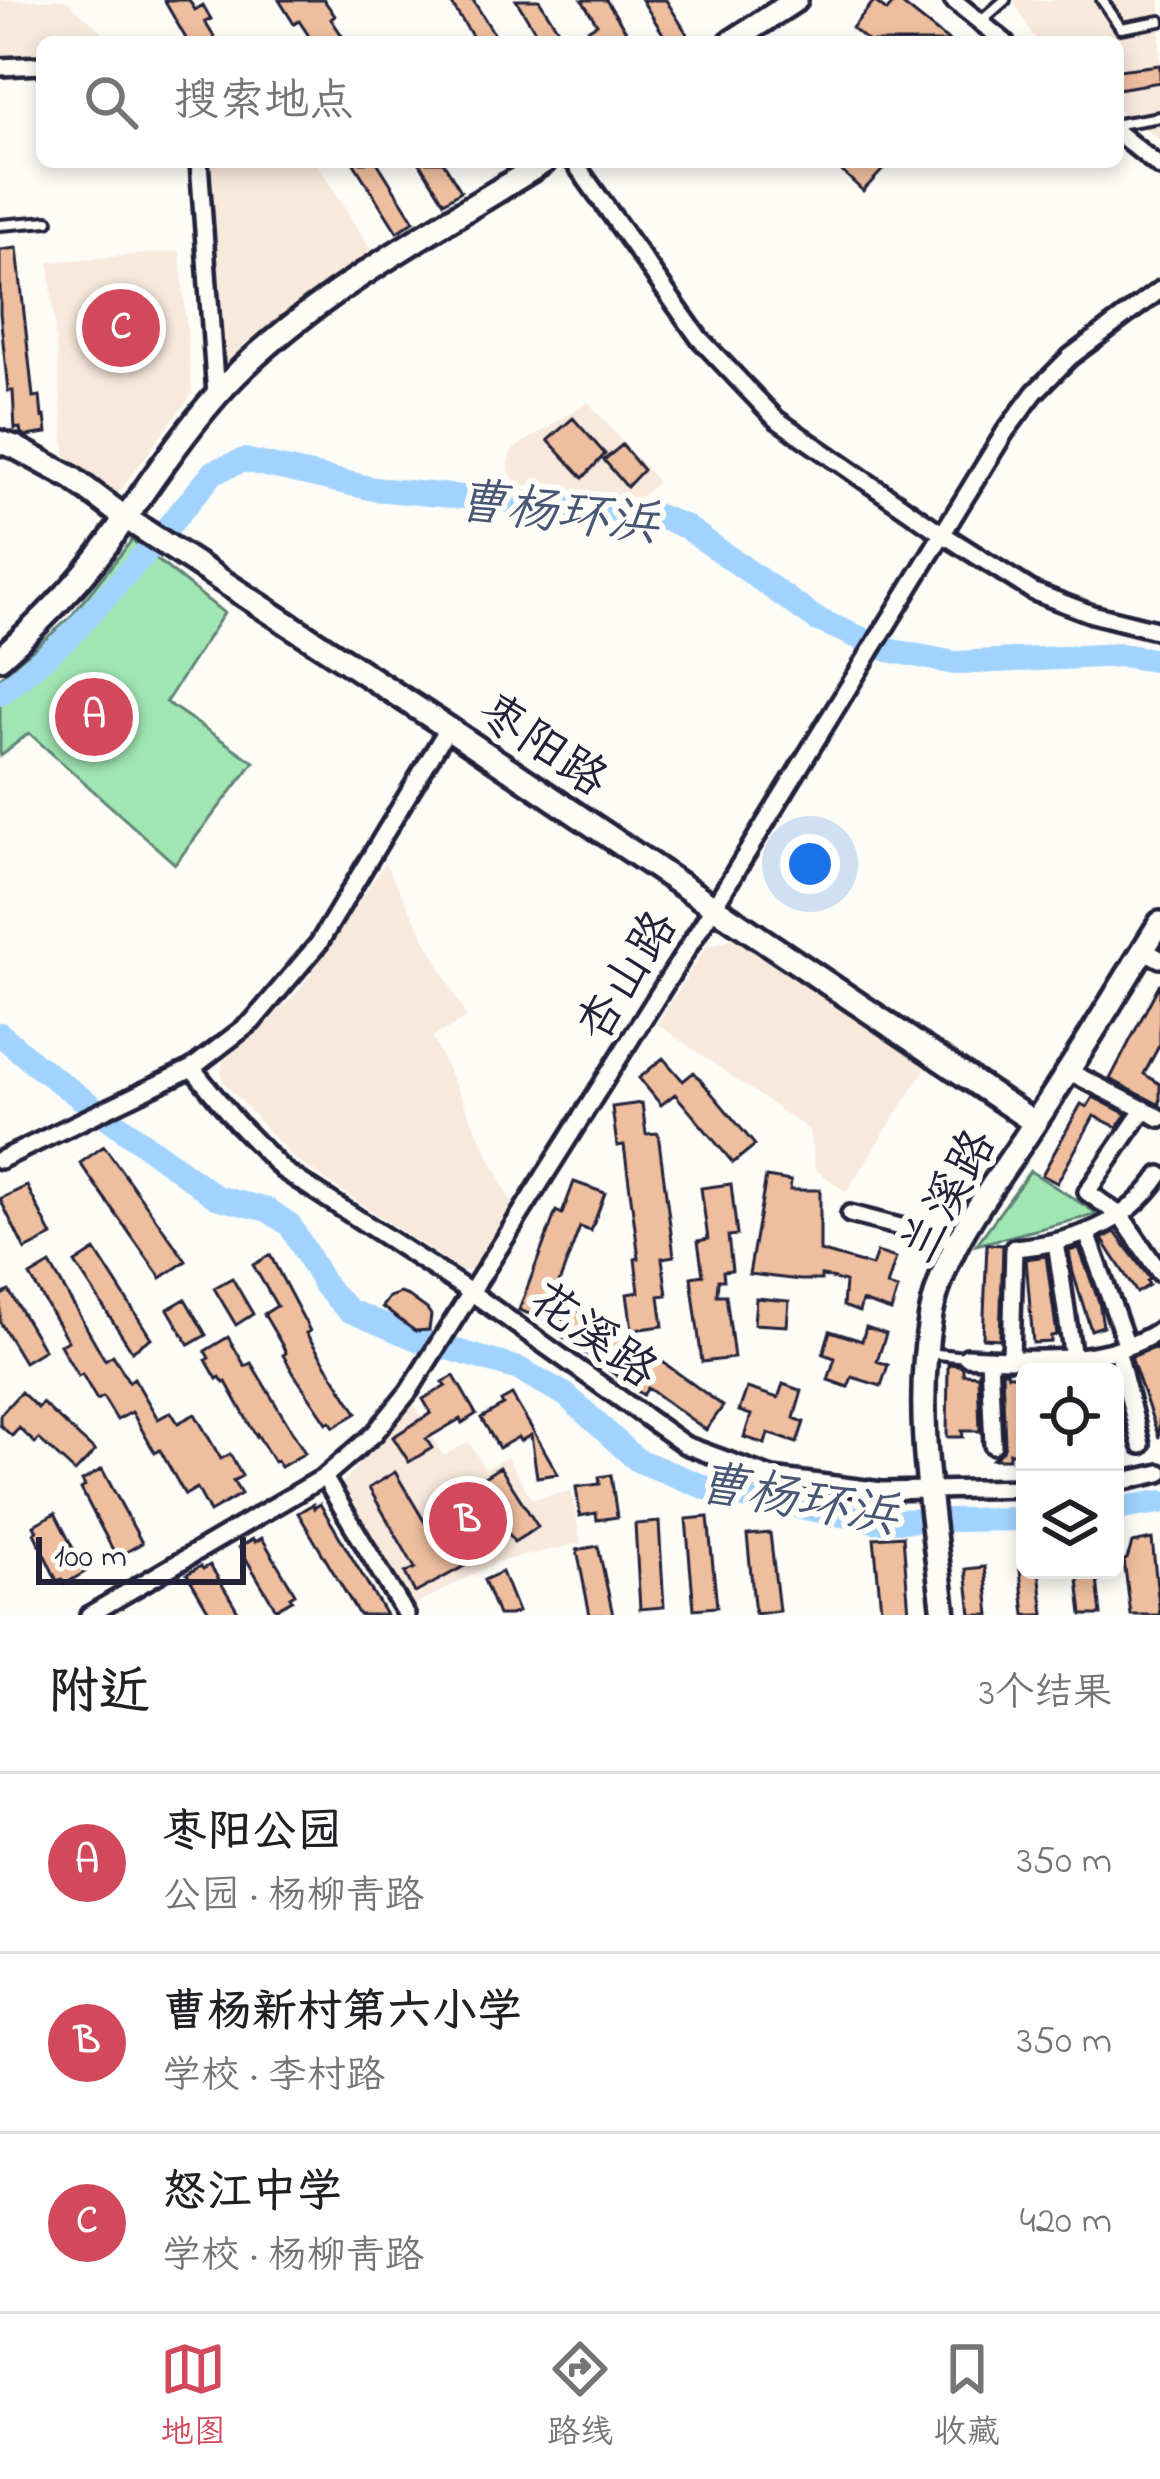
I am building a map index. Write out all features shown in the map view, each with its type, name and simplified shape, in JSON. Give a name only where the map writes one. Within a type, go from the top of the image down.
[{"type":"street","points":[[740,36],[796,0]]},
{"type":"street","points":[[953,0],[998,36]]},
{"type":"street","points":[[0,67],[36,65]]},
{"type":"street","points":[[1124,139],[1160,167]]},
{"type":"street","points":[[199,168],[216,395]]},
{"type":"street","points":[[0,658],[52,611],[106,546],[216,395],[268,345],[313,309],[535,168]]},
{"type":"street","points":[[578,168],[699,338],[776,419],[1034,592],[1092,614],[1160,631]]},
{"type":"street","points":[[941,533],[1035,392],[1070,357],[1160,290]]},
{"type":"street","name":"枣阳路","points":[[0,442],[72,478],[124,518],[448,728],[1035,1123]]},
{"type":"street","name":"杏山路","points":[[324,1477],[374,1434],[446,1335],[941,533]]},
{"type":"street","points":[[0,1160],[192,1068],[252,1022],[319,943],[448,728]]},
{"type":"street","name":"兰溪路","points":[[944,1615],[924,1419],[925,1353],[932,1310],[966,1224],[1152,954],[1160,923]]},
{"type":"street","name":"花溪路","points":[[192,1068],[236,1123],[283,1170],[472,1293],[685,1445],[772,1478],[931,1498],[1016,1489]]},
{"type":"street","points":[[1068,1071],[1160,1118]]},
{"type":"street","points":[[1144,1109],[1087,1192],[1121,1216],[1160,1273]]},
{"type":"street","points":[[1011,1358],[1014,1248],[1088,1233],[1154,1196],[1160,1175]]},
{"type":"street","points":[[850,1214],[958,1242]]},
{"type":"street","points":[[1088,1233],[1122,1347],[1142,1445]]},
{"type":"street","points":[[1056,1242],[1075,1363]]},
{"type":"street","points":[[1078,1363],[1158,1339]]},
{"type":"street","points":[[967,1357],[1026,1363]]},
{"type":"street","points":[[989,1358],[993,1445]]},
{"type":"street","points":[[1124,1481],[1160,1473]]},
{"type":"street","points":[[89,1615],[324,1477],[406,1615]]},
{"type":"lane","points":[[980,22],[1005,0]]},
{"type":"lane","points":[[1102,0],[1121,28],[1160,21]]},
{"type":"lane","points":[[1124,123],[1160,117]]},
{"type":"lane","points":[[0,225],[47,221]]},
{"type":"lane","points":[[925,1353],[967,1357]]},
{"type":"shaded area","points":[[0,0],[66,0],[107,36],[36,36],[36,54],[0,56]]},
{"type":"shaded area","points":[[1013,0],[1160,0],[1160,140],[1124,113],[1124,36],[1032,34]]},
{"type":"shaded area","points":[[209,168],[320,168],[373,253],[306,297],[224,372]]},
{"type":"shaded area","points":[[180,251],[192,394],[116,496],[66,459],[49,262]]},
{"type":"shaded area","points":[[588,402],[658,482],[638,499],[517,484],[511,475],[511,452]]},
{"type":"shaded area","points":[[385,863],[467,1018],[432,1037],[514,1208],[483,1260],[467,1271],[293,1158],[223,1081],[224,1060],[302,987]]},
{"type":"shaded area","points":[[733,938],[927,1066],[846,1192],[815,1169],[809,1130],[657,1024],[706,947]]},
{"type":"shaded area","points":[[414,1403],[443,1456],[469,1442],[485,1469],[507,1457],[532,1499],[571,1491],[581,1543],[497,1562],[409,1608],[339,1487]]},
{"type":"green space","points":[[132,540],[224,613],[166,702],[254,762],[175,864],[29,733],[0,756],[0,678],[69,619]]},
{"type":"green space","points":[[1030,1171],[1098,1214],[976,1245]]},
{"type":"building","points":[[164,0],[189,0],[195,10],[203,5],[213,36],[185,36]]},
{"type":"building","points":[[279,0],[324,0],[342,36],[309,36],[299,21],[294,24]]},
{"type":"building","points":[[449,0],[473,0],[495,36],[472,36]]},
{"type":"building","points":[[516,0],[539,0],[562,36],[538,36]]},
{"type":"building","points":[[582,0],[606,0],[629,36],[578,36],[597,24]]},
{"type":"building","points":[[642,0],[666,0],[688,36],[664,36]]},
{"type":"building","points":[[896,0],[942,36],[862,36],[852,28],[874,1],[887,11]]},
{"type":"building","points":[[1160,65],[1160,82],[1124,88],[1124,69]]},
{"type":"building","points":[[357,168],[381,168],[414,221],[397,232]]},
{"type":"building","points":[[423,168],[447,168],[461,191],[444,202]]},
{"type":"building","points":[[838,168],[884,168],[863,191]]},
{"type":"building","points":[[17,248],[33,397],[40,396],[47,433],[26,436],[15,429],[0,313],[0,250]]},
{"type":"building","points":[[573,418],[605,454],[583,478],[548,440]]},
{"type":"building","points":[[622,445],[643,470],[627,487],[604,460]]},
{"type":"building","points":[[1160,983],[1160,1044],[1144,1074],[1160,1084],[1160,1105],[1110,1079]]},
{"type":"building","points":[[663,1058],[683,1081],[694,1072],[755,1145],[733,1163],[675,1094],[661,1105],[639,1078]]},
{"type":"building","points":[[1093,1097],[1126,1114],[1117,1127],[1094,1116],[1057,1183],[1042,1175],[1081,1104],[1087,1107]]},
{"type":"building","points":[[642,1103],[646,1134],[658,1133],[674,1256],[662,1258],[667,1295],[659,1296],[663,1326],[632,1330],[627,1294],[639,1292],[635,1259],[639,1258],[624,1145],[617,1146],[612,1107]]},
{"type":"building","points":[[104,1146],[186,1261],[161,1278],[80,1163]]},
{"type":"building","points":[[766,1177],[791,1181],[790,1190],[820,1190],[820,1251],[872,1266],[877,1252],[896,1258],[887,1286],[898,1289],[891,1311],[862,1301],[859,1312],[843,1306],[845,1282],[821,1275],[821,1280],[800,1280],[749,1274]]},
{"type":"building","points":[[574,1182],[605,1193],[591,1231],[580,1227],[545,1320],[519,1310],[556,1211],[562,1214]]},
{"type":"building","points":[[731,1184],[737,1235],[728,1236],[732,1270],[723,1271],[717,1295],[726,1295],[734,1358],[702,1362],[691,1277],[703,1275],[698,1241],[708,1239],[701,1188]]},
{"type":"building","points":[[27,1186],[52,1236],[25,1250],[0,1199]]},
{"type":"building","points":[[1115,1232],[1150,1279],[1137,1293],[1102,1239]]},
{"type":"building","points":[[987,1244],[1003,1245],[1000,1339],[983,1338]]},
{"type":"building","points":[[1079,1248],[1103,1326],[1091,1330],[1069,1251]]},
{"type":"building","points":[[95,1250],[151,1338],[132,1351],[75,1263]]},
{"type":"building","points":[[270,1255],[310,1331],[306,1333],[357,1413],[334,1427],[294,1374],[264,1314],[277,1306],[253,1265]]},
{"type":"building","points":[[1046,1256],[1057,1335],[1051,1336],[1051,1342],[1033,1343],[1026,1259]]},
{"type":"building","points":[[50,1264],[105,1360],[113,1355],[129,1382],[134,1378],[158,1419],[171,1412],[178,1423],[195,1414],[221,1459],[230,1454],[242,1476],[233,1481],[241,1494],[210,1512],[197,1488],[185,1495],[132,1412],[117,1420],[103,1397],[97,1400],[60,1345],[68,1341],[30,1276]]},
{"type":"building","points":[[232,1278],[253,1314],[236,1325],[214,1288]]},
{"type":"building","points":[[9,1291],[44,1350],[24,1362],[0,1322],[0,1296]]},
{"type":"building","points":[[400,1293],[427,1309],[429,1330],[415,1331],[382,1307]]},
{"type":"building","points":[[756,1298],[789,1301],[787,1326],[754,1324]]},
{"type":"building","points":[[185,1299],[206,1335],[189,1345],[168,1309]]},
{"type":"building","points":[[574,1308],[635,1351],[634,1341],[723,1406],[706,1430],[648,1388],[643,1395],[554,1330]]},
{"type":"building","points":[[866,1327],[886,1334],[877,1361],[888,1365],[881,1386],[852,1377],[848,1387],[828,1380],[835,1358],[823,1354],[830,1331],[862,1341]]},
{"type":"building","points":[[228,1337],[245,1366],[251,1363],[305,1453],[281,1467],[256,1436],[226,1382],[217,1379],[206,1360],[205,1351]]},
{"type":"building","points":[[1156,1347],[1160,1357],[1159,1438],[1131,1357]]},
{"type":"building","points":[[948,1364],[963,1368],[963,1374],[978,1375],[980,1431],[962,1431],[963,1437],[947,1437]]},
{"type":"building","points":[[1002,1371],[1016,1375],[1016,1453],[1009,1453],[1009,1459],[993,1459],[1005,1444]]},
{"type":"building","points":[[454,1376],[476,1414],[426,1439],[432,1448],[409,1462],[393,1437],[431,1413],[423,1399]]},
{"type":"building","points":[[783,1384],[802,1391],[794,1418],[804,1422],[797,1443],[768,1433],[765,1444],[744,1437],[751,1415],[739,1411],[747,1388],[778,1398]]},
{"type":"building","points":[[21,1392],[38,1408],[42,1403],[95,1451],[75,1472],[39,1439],[35,1443],[19,1428],[12,1436],[0,1425],[0,1415]]},
{"type":"building","points":[[512,1395],[558,1474],[537,1477],[531,1435],[499,1448],[481,1418]]},
{"type":"building","points":[[500,1467],[538,1527],[514,1542],[502,1523],[507,1519],[481,1479]]},
{"type":"building","points":[[102,1469],[142,1543],[121,1555],[114,1552],[81,1489],[82,1481]]},
{"type":"building","points":[[395,1472],[443,1553],[459,1544],[470,1563],[415,1593],[405,1573],[415,1568],[369,1488]]},
{"type":"building","points":[[611,1475],[617,1517],[580,1516],[576,1487],[600,1484],[599,1477]]},
{"type":"building","points":[[313,1504],[314,1508],[320,1504],[386,1615],[359,1615],[298,1513]]},
{"type":"building","points":[[55,1513],[85,1572],[65,1584],[62,1579],[57,1581],[34,1533],[34,1525]]},
{"type":"building","points":[[708,1517],[717,1607],[694,1609],[686,1519]]},
{"type":"building","points":[[659,1522],[664,1607],[640,1609],[635,1524]]},
{"type":"building","points":[[770,1533],[779,1611],[755,1614],[747,1535]]},
{"type":"building","points":[[903,1536],[909,1613],[884,1615],[874,1538]]},
{"type":"building","points":[[262,1538],[295,1594],[276,1609],[239,1547]]},
{"type":"building","points":[[1152,1539],[1160,1615],[1131,1615],[1124,1560],[1132,1543]]},
{"type":"building","points":[[598,1546],[613,1615],[590,1615],[577,1550]]},
{"type":"building","points":[[210,1565],[240,1615],[211,1615],[187,1574]]},
{"type":"building","points":[[985,1567],[990,1615],[971,1615],[966,1569]]},
{"type":"building","points":[[502,1572],[518,1612],[510,1615],[498,1615],[484,1580]]},
{"type":"building","points":[[1021,1579],[1040,1579],[1044,1615],[1025,1615]]},
{"type":"building","points":[[1078,1579],[1097,1579],[1101,1615],[1082,1615]]},
{"type":"waterway","name":"曹杨环浜","points":[[166,529],[214,472],[244,460],[374,489],[653,514],[686,527],[816,619],[888,650],[955,663],[1121,655],[1160,661]]},
{"type":"waterway","name":"曹杨环浜","points":[[0,694],[71,635],[149,549]]},
{"type":"waterway","name":"曹杨环浜","points":[[0,1034],[216,1197],[268,1210],[290,1225],[325,1286],[348,1310],[419,1340],[519,1369],[566,1395],[637,1460],[717,1492],[875,1521],[1016,1519]]},
{"type":"waterway","name":"曹杨环浜","points":[[1124,1508],[1160,1502]]},
{"type":"place","name":"怒江中学","points":[[121,328]]},
{"type":"place","name":"枣阳公园","points":[[94,717]]},
{"type":"place","name":"曹杨新村第六小学","points":[[468,1521]]}]
